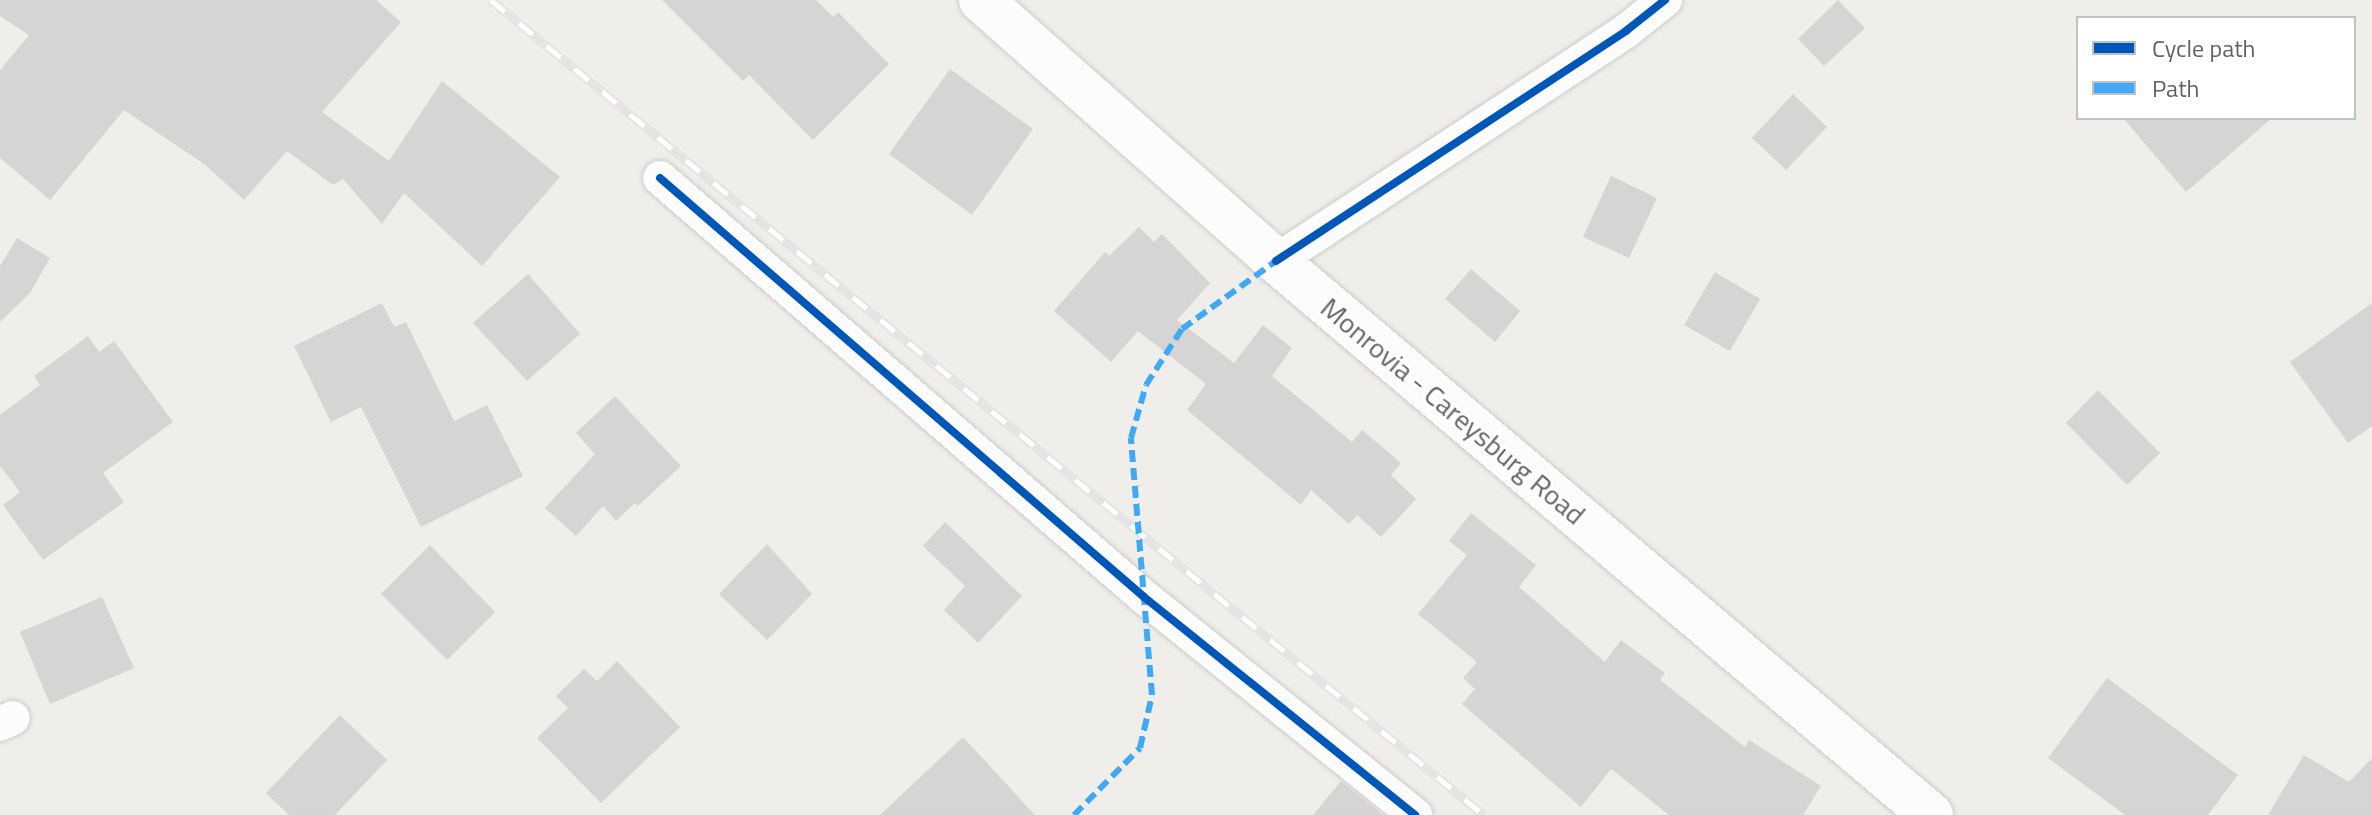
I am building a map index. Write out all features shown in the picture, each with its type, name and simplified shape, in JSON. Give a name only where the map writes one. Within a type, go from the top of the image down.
[{"type":"main road","name":"Monrovia - Careysburg Road","points":[[981,0],[1276,261],[1931,815]]},
{"type":"street","points":[[1276,261],[1626,31],[1665,0]]},
{"type":"street","points":[[660,178],[1144,597],[1415,815]]},
{"type":"building","points":[[0,0],[376,0],[401,22],[322,112],[389,161],[442,81],[560,177],[482,266],[404,193],[382,224],[343,179],[333,185],[287,151],[244,200],[204,164],[124,110],[50,200],[0,158],[0,70],[29,35],[0,16]]},
{"type":"building","points":[[662,0],[816,0],[833,17],[838,12],[889,64],[813,140],[749,75],[743,81]]},
{"type":"building","points":[[1838,0],[1865,28],[1824,66],[1798,39]]},
{"type":"building","points":[[950,69],[1033,129],[972,215],[889,154]]},
{"type":"building","points":[[1793,94],[1827,127],[1786,170],[1752,138]]},
{"type":"building","points":[[2125,120],[2270,120],[2186,192]]},
{"type":"building","points":[[1611,176],[1657,198],[1629,258],[1583,237]]},
{"type":"building","points":[[1139,227],[1154,242],[1162,234],[1210,283],[1177,320],[1234,363],[1263,325],[1292,348],[1272,376],[1352,442],[1362,430],[1401,463],[1391,475],[1416,499],[1381,537],[1357,515],[1349,524],[1311,490],[1301,505],[1187,410],[1206,384],[1138,331],[1111,362],[1054,311],[1105,252],[1109,256]]},
{"type":"building","points":[[17,238],[50,258],[30,293],[0,322],[0,266]]},
{"type":"building","points":[[1471,269],[1520,311],[1495,342],[1445,299]]},
{"type":"building","points":[[1715,272],[1760,299],[1730,351],[1684,325]]},
{"type":"building","points":[[528,274],[580,334],[527,381],[473,323]]},
{"type":"building","points":[[382,303],[394,327],[406,322],[454,421],[487,405],[523,476],[421,527],[361,407],[331,422],[294,346]]},
{"type":"building","points":[[2372,303],[2372,426],[2348,443],[2290,362]]},
{"type":"building","points":[[88,336],[99,352],[114,341],[173,422],[103,473],[124,502],[43,560],[3,505],[20,492],[0,466],[0,415],[40,385],[34,376]]},
{"type":"building","points":[[2098,390],[2160,453],[2127,485],[2066,423]]},
{"type":"building","points":[[615,396],[681,466],[638,506],[635,503],[616,521],[603,506],[576,536],[545,508],[595,454],[576,433]]},
{"type":"building","points":[[1471,513],[1536,565],[1519,587],[1605,662],[1621,640],[1665,673],[1660,680],[1745,747],[1749,740],[1821,786],[1803,815],[1669,815],[1611,769],[1581,807],[1462,704],[1475,689],[1463,678],[1477,662],[1418,614],[1467,555],[1449,541]]},
{"type":"building","points":[[945,522],[1022,596],[978,643],[944,610],[965,586],[923,546]]},
{"type":"building","points":[[767,544],[812,594],[767,640],[719,594]]},
{"type":"building","points":[[430,545],[495,612],[447,660],[381,594]]},
{"type":"building","points":[[102,597],[134,668],[50,704],[20,632]]},
{"type":"building","points":[[617,661],[680,727],[601,803],[537,738],[568,708],[556,696],[584,669],[597,681]]},
{"type":"building","points":[[2107,678],[2238,775],[2208,815],[2125,815],[2048,758]]},
{"type":"building","points":[[340,715],[387,760],[335,815],[289,815],[266,793]]},
{"type":"building","points":[[963,737],[1035,815],[880,815]]},
{"type":"building","points":[[2304,755],[2349,782],[2372,758],[2372,815],[2268,815]]},
{"type":"building","points":[[1341,781],[1383,815],[1313,815]]},
{"type":"railway","points":[[491,0],[1484,815]]},
{"type":"marked path","points":[[1074,815],[1140,748],[1152,695],[1131,438],[1146,385],[1182,329],[1276,261]]},
{"type":"cycle path","points":[[1276,261],[1626,31],[1665,0]]},
{"type":"cycle path","points":[[660,178],[1144,597],[1415,815]]}]
